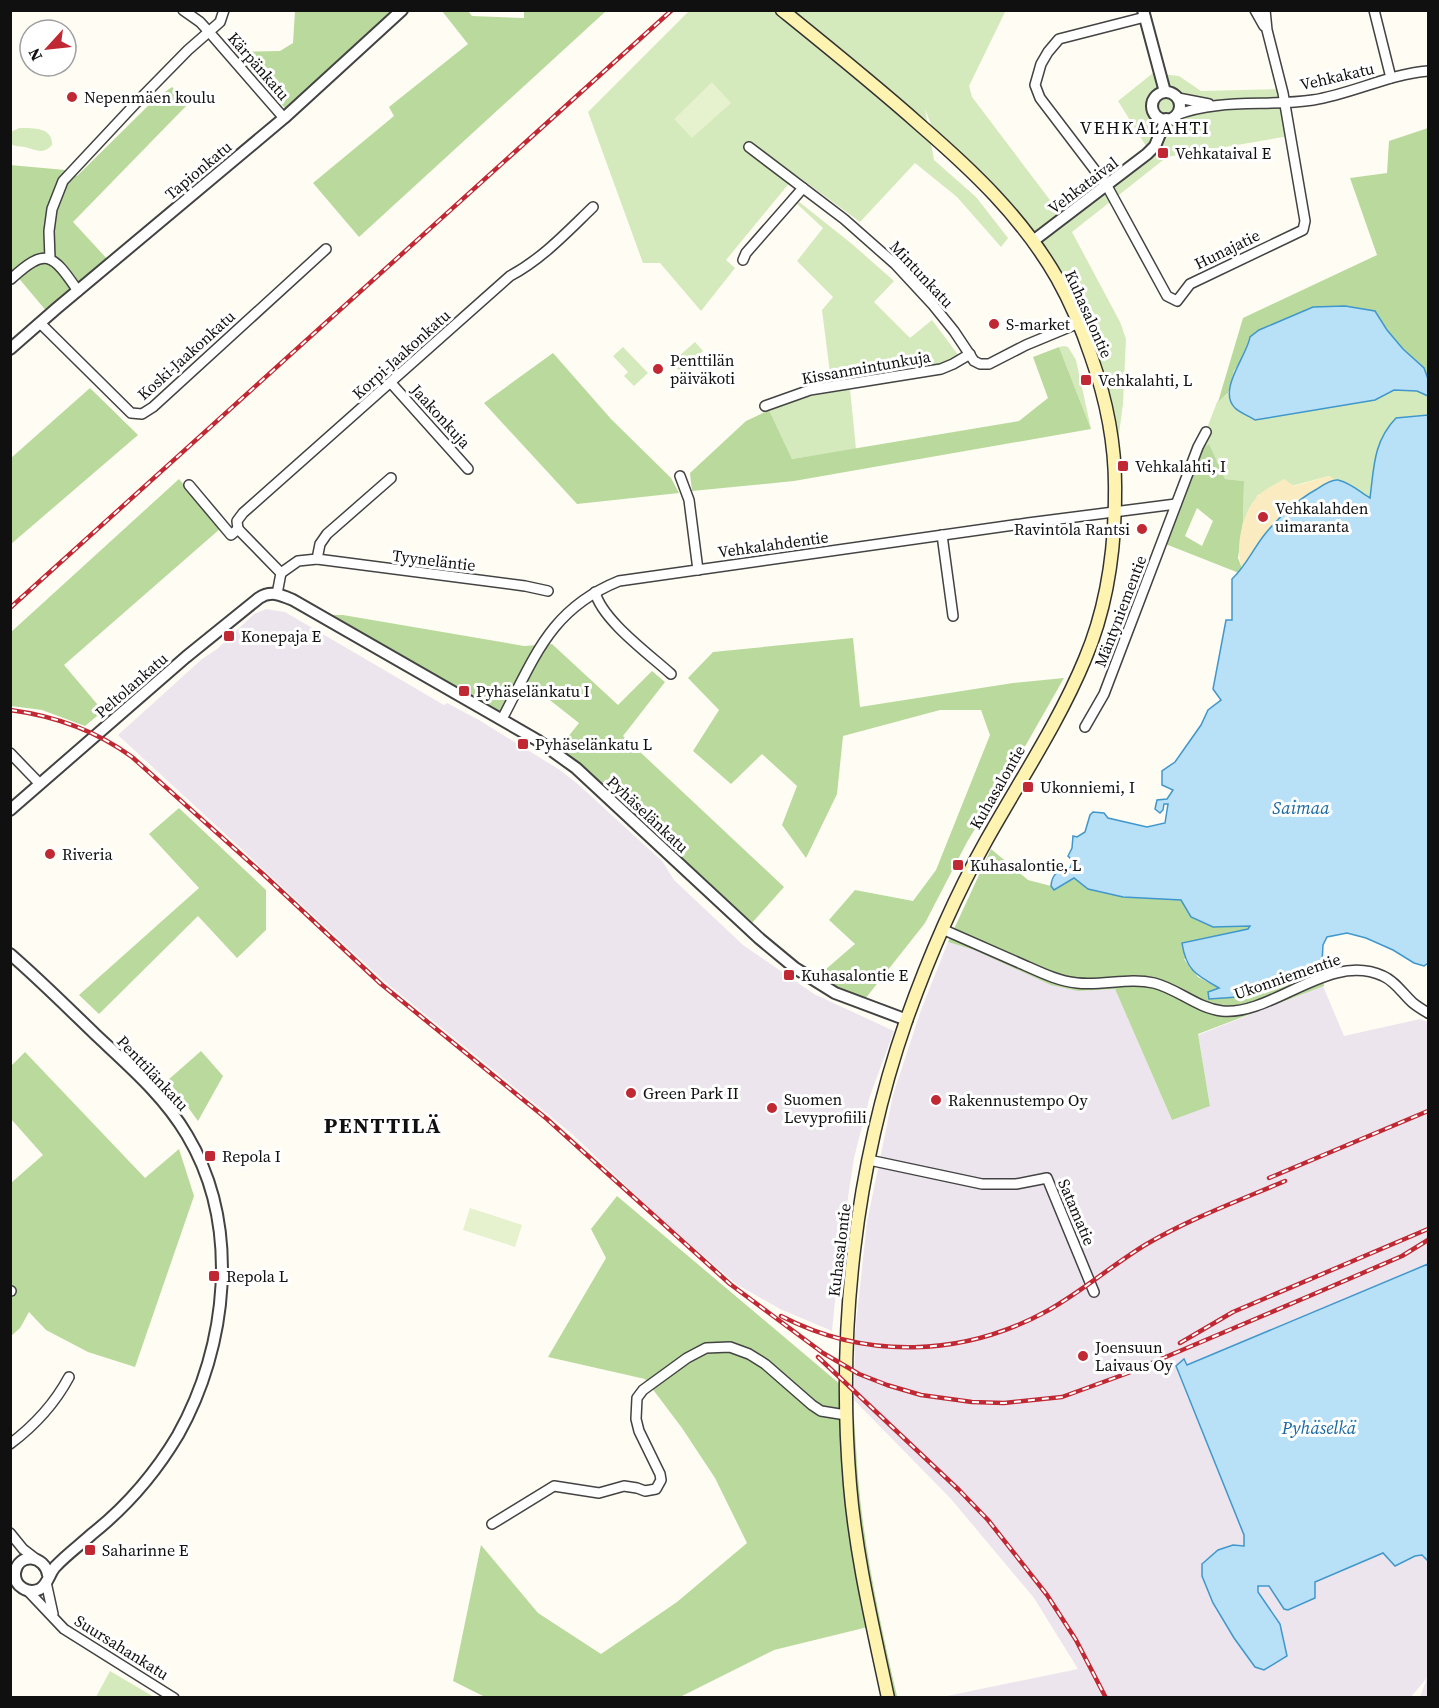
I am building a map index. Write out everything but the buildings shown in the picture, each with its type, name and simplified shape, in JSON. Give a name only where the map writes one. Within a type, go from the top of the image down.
[{"type":"main road","name":"Kuhasalontie","points":[[782,10],[881,90],[968,167],[1033,241],[1057,279],[1079,323],[1101,383],[1114,460],[1115,535],[1104,596],[1088,654],[1075,683],[984,844],[942,929],[907,1020],[883,1096],[869,1160],[853,1255],[849,1297],[846,1415],[850,1489],[857,1546],[888,1698]]},
{"type":"street","name":"Kärpänkatu","points":[[183,10],[200,22],[284,118]]},
{"type":"street","points":[[50,259],[52,209],[63,181],[188,50],[210,33],[220,22],[224,10]]},
{"type":"street","name":"Tapionkatu","points":[[10,349],[284,118],[402,10]]},
{"type":"street","points":[[1255,10],[1267,30]]},
{"type":"street","points":[[1265,10],[1267,30],[1284,102]]},
{"type":"street","points":[[1374,10],[1391,78]]},
{"type":"street","points":[[1107,186],[1040,98],[1035,85],[1041,64],[1048,52],[1059,39],[1144,14],[1165,92]]},
{"type":"street","name":"Vehkakatu","points":[[1178,98],[1214,104],[1312,100],[1364,88],[1391,78],[1428,71]]},
{"type":"street","points":[[1165,92],[1178,98],[1180,104],[1171,117],[1156,115],[1152,106],[1156,96],[1165,92]]},
{"type":"street","name":"Hunajatie","points":[[1107,186],[1167,296],[1177,301],[1190,284],[1303,230],[1305,221],[1284,102]]},
{"type":"street","name":"Vehkakatu","points":[[1171,117],[1214,104]]},
{"type":"street","name":"Vehkataival","points":[[1033,241],[1107,186],[1155,146],[1171,117]]},
{"type":"street","name":"Mintunkatu","points":[[748,147],[844,219],[895,264],[940,313],[970,354]]},
{"type":"street","points":[[743,260],[803,188]]},
{"type":"street","name":"Korpi-Jaakonkatu","points":[[238,529],[237,521],[243,513],[510,276],[540,257],[593,207]]},
{"type":"street","name":"Koski-Jaakonkatu","points":[[40,323],[130,413],[142,414],[326,249]]},
{"type":"street","points":[[11,279],[33,260],[42,257],[50,259],[64,272],[78,291]]},
{"type":"street","points":[[970,354],[974,361],[989,364],[1026,345],[1079,323]]},
{"type":"street","name":"Kissanmintunkuja","points":[[765,406],[810,390],[941,369],[970,354]]},
{"type":"street","name":"Jaakonkuja","points":[[391,383],[468,469]]},
{"type":"street","name":"Mäntyniementie","points":[[1085,727],[1104,694],[1198,447],[1206,432]]},
{"type":"street","points":[[680,476],[689,500],[698,570]]},
{"type":"street","points":[[277,594],[281,573],[298,561],[317,559],[320,544],[327,534],[392,478]]},
{"type":"street","points":[[189,486],[231,536],[238,529],[281,573]]},
{"type":"street","name":"Vehkalahdentie","points":[[502,718],[553,628],[576,604],[619,581],[1176,504]]},
{"type":"street","points":[[942,535],[953,616]]},
{"type":"street","name":"Tyyneläntie","points":[[317,559],[548,591]]},
{"type":"street","points":[[595,592],[598,603],[614,622],[671,674]]},
{"type":"street","name":"Pyhäselänkatu","points":[[277,594],[292,600],[502,718],[576,768],[760,939],[795,968],[836,993],[907,1020]]},
{"type":"street","name":"Peltolankatu","points":[[10,810],[186,657],[250,605],[264,595],[277,594]]},
{"type":"street","points":[[10,753],[40,784]]},
{"type":"street","name":"Ukonniementie","points":[[942,929],[1056,979],[1078,984],[1129,981],[1154,983],[1204,1006],[1221,1011],[1247,1008],[1320,978],[1356,969],[1383,976],[1414,1004],[1428,1013]]},
{"type":"street","name":"Penttilänkatu","points":[[10,954],[152,1089],[177,1119],[206,1174],[219,1228],[221,1267],[215,1337],[205,1374],[186,1419],[165,1455],[137,1490],[100,1528],[69,1554],[47,1579]]},
{"type":"street","name":"Satamatie","points":[[869,1160],[982,1184],[1016,1184],[1047,1178],[1094,1292]]},
{"type":"street","points":[[492,1524],[554,1486],[598,1493],[624,1486],[645,1491],[656,1488],[661,1480],[660,1474],[639,1431],[636,1419],[637,1398],[644,1390],[687,1358],[706,1348],[730,1347],[749,1354],[782,1377],[821,1411],[846,1415]]},
{"type":"street","points":[[10,1444],[40,1416],[69,1377]]},
{"type":"street","points":[[12,1535],[47,1568],[47,1579],[39,1590],[20,1588],[15,1570],[18,1552],[12,1535]]},
{"type":"street","points":[[15,1570],[28,1558],[39,1560],[69,1554]]},
{"type":"street","name":"Suursahankatu","points":[[47,1579],[55,1619]]},
{"type":"street","name":"Suursahankatu","points":[[20,1588],[64,1629],[174,1698]]},
{"type":"shaded area","points":[[266,609],[285,612],[444,705],[447,703],[479,720],[560,770],[663,862],[674,880],[743,945],[814,994],[894,1031],[870,1096],[854,1158],[840,1251],[832,1331],[780,1309],[736,1284],[660,1218],[572,1134],[384,981],[118,735],[254,614]]},
{"type":"shaded area","points":[[948,942],[1078,991],[1115,989],[1172,1120],[1210,1105],[1198,1035],[1323,986],[1344,1036],[1420,1019],[1428,1022],[1428,1264],[1187,1365],[1185,1359],[1177,1371],[1244,1535],[1245,1546],[1233,1545],[1218,1550],[1202,1564],[1234,1638],[1255,1667],[1264,1670],[1287,1656],[1279,1624],[1258,1592],[1257,1586],[1269,1586],[1284,1609],[1314,1582],[1384,1553],[1395,1566],[1422,1555],[1428,1561],[1428,1697],[1420,1697],[1427,1678],[1410,1698],[942,1697],[1078,1669],[1034,1598],[951,1499],[854,1400],[855,1333],[867,1222],[893,1095],[921,1010]]},
{"type":"green space","points":[[1006,10],[969,86],[972,97],[1059,212],[1146,146],[1118,101],[1153,73],[1179,76],[1201,91],[1282,89],[1289,136],[1167,157],[1072,232],[1120,322],[1126,339],[1123,404],[1118,441],[1109,394],[1092,341],[1053,262],[1018,212],[987,178],[932,127],[925,109],[934,160],[976,197],[1008,238],[1001,247],[957,197],[915,163],[860,222],[796,175],[726,260],[735,268],[701,311],[660,263],[643,263],[588,112],[689,11]]},
{"type":"green space","points":[[295,11],[395,11],[286,109],[233,52],[280,51],[293,43]]},
{"type":"green space","points":[[442,11],[468,11],[472,16],[524,18],[524,11],[606,11],[359,237],[313,183],[394,116],[389,107],[468,44]]},
{"type":"green space","points":[[712,82],[731,103],[692,138],[674,119]]},
{"type":"green space","points":[[172,87],[188,104],[73,222],[109,261],[48,313],[11,269],[10,165],[65,170],[77,176],[155,99]]},
{"type":"green space","points":[[19,128],[46,132],[52,145],[46,150],[39,151],[11,144],[11,132]]},
{"type":"green space","points":[[1428,128],[1428,379],[1421,366],[1396,341],[1375,311],[1313,307],[1259,330],[1234,371],[1228,393],[1218,402],[1243,318],[1377,255],[1350,178],[1387,173],[1389,141]]},
{"type":"green space","points":[[798,201],[894,281],[874,302],[910,338],[932,320],[959,356],[932,367],[831,381],[822,310],[833,297],[797,261],[823,228],[796,203]]},
{"type":"green space","points":[[1313,307],[1428,379],[1428,429],[1409,536],[1329,476],[1258,495],[1243,523],[1244,481],[1225,479],[1209,445],[1198,452],[1217,402],[1229,393],[1259,330]]},
{"type":"green space","points":[[695,342],[703,351],[680,372],[672,362]]},
{"type":"green space","points":[[623,347],[648,373],[634,386],[624,376],[628,372],[613,356]]},
{"type":"green space","points":[[1059,347],[1068,347],[1076,360],[1091,429]]},
{"type":"green space","points":[[1059,347],[1091,429],[794,481],[692,491],[690,473],[746,421],[769,410],[792,459],[1019,421],[1048,398],[1033,357]]},
{"type":"green space","points":[[553,353],[611,419],[671,478],[679,493],[577,504],[484,403]]},
{"type":"green space","points":[[90,388],[138,435],[11,544],[11,458]]},
{"type":"green space","points":[[850,389],[856,449],[792,459],[769,410],[802,398]]},
{"type":"green space","points":[[1209,444],[1225,479],[1244,481],[1243,522],[1238,558],[1242,568],[1239,573],[1163,543],[1198,452]],"holes":[[[1197,508],[1213,521],[1202,546],[1185,536]]]},
{"type":"green space","points":[[179,479],[221,528],[64,665],[103,711],[85,726],[42,710],[11,706],[10,633]]},
{"type":"green space","points":[[332,615],[524,646],[552,644],[618,705],[652,671],[665,682],[623,736],[784,887],[751,924],[560,747],[579,723],[528,683],[508,716]]},
{"type":"green space","points":[[853,638],[860,707],[1013,683],[1064,678],[967,842],[925,923],[865,999],[838,989],[818,976],[855,944],[829,920],[855,890],[913,901],[936,870],[990,735],[981,710],[940,710],[843,736],[837,794],[806,858],[782,825],[797,786],[762,754],[731,784],[693,751],[719,710],[688,678],[713,652]]},
{"type":"green space","points":[[179,808],[266,890],[266,930],[237,958],[198,916],[99,1014],[79,995],[199,888],[149,834]]},
{"type":"green space","points":[[991,849],[1028,880],[1051,886],[1054,889],[1074,877],[1088,889],[1123,897],[1181,900],[1191,917],[1213,927],[1250,926],[1249,929],[1184,959],[1198,977],[1220,989],[1209,999],[1238,997],[1247,987],[1259,991],[1297,971],[1322,964],[1324,986],[1198,1034],[1210,1106],[1172,1120],[1115,989],[1078,991],[1051,985],[974,950],[948,942]]},
{"type":"green space","points":[[201,1051],[223,1076],[198,1121],[168,1080]]},
{"type":"green space","points":[[25,1052],[145,1178],[179,1149],[194,1196],[135,1367],[88,1352],[46,1330],[29,1312],[20,1328],[11,1336],[11,1183],[43,1155],[11,1119],[11,1066]]},
{"type":"green space","points":[[617,1196],[854,1396],[861,1510],[877,1603],[897,1696],[892,1697],[876,1625],[774,1650],[680,1697],[485,1697],[453,1681],[481,1545],[538,1613],[601,1654],[677,1602],[747,1543],[715,1478],[682,1428],[645,1379],[548,1357],[606,1258],[591,1229]]},
{"type":"green space","points":[[470,1208],[522,1225],[515,1247],[463,1230]]},
{"type":"green space","points":[[110,1671],[154,1697],[96,1697]]},
{"type":"sand","name":"Vehkalahden uimaranta","points":[[1329,476],[1336,480],[1307,495],[1282,516],[1242,568],[1240,540],[1245,519],[1254,500],[1284,479],[1294,486]]},
{"type":"water","points":[[1345,306],[1375,311],[1403,349],[1424,368],[1428,379],[1428,396],[1417,391],[1394,390],[1375,400],[1255,420],[1235,408],[1230,401],[1229,392],[1250,337],[1259,330],[1313,307]]},
{"type":"water","name":"Saimaa","points":[[1428,415],[1428,963],[1424,966],[1414,963],[1393,950],[1366,938],[1347,933],[1327,937],[1323,945],[1322,963],[1297,971],[1259,991],[1247,987],[1238,997],[1209,999],[1208,992],[1219,988],[1193,971],[1186,960],[1182,943],[1248,929],[1250,926],[1213,927],[1191,917],[1181,900],[1123,897],[1088,889],[1074,878],[1054,890],[1051,886],[1054,875],[1070,868],[1073,861],[1068,856],[1072,848],[1073,836],[1077,837],[1085,832],[1093,812],[1104,813],[1108,818],[1147,827],[1165,823],[1168,804],[1164,804],[1160,813],[1155,809],[1157,800],[1167,799],[1173,790],[1162,785],[1162,771],[1175,762],[1201,725],[1208,710],[1221,700],[1213,689],[1226,620],[1232,620],[1232,579],[1277,521],[1296,503],[1324,484],[1335,480],[1343,481],[1370,498],[1376,456],[1388,427],[1396,418]]},
{"type":"water","name":"Pyhäselkä","points":[[1428,1264],[1428,1561],[1422,1555],[1415,1556],[1395,1566],[1383,1553],[1315,1582],[1315,1598],[1288,1610],[1284,1609],[1269,1586],[1258,1586],[1258,1592],[1280,1624],[1287,1656],[1264,1670],[1255,1667],[1213,1603],[1202,1576],[1202,1564],[1218,1550],[1233,1545],[1244,1546],[1244,1535],[1176,1366],[1184,1359],[1187,1365]]},
{"type":"railway","points":[[10,608],[672,10]]},
{"type":"railway","points":[[10,710],[59,720],[104,739],[132,757],[381,984],[547,1119],[730,1284],[823,1353],[859,1374],[887,1385],[921,1395],[972,1402],[1004,1403],[1062,1397],[1128,1373],[1307,1297],[1402,1256],[1428,1240]]},
{"type":"railway","points":[[1269,1178],[1428,1111]]},
{"type":"railway","points":[[781,1316],[813,1330],[847,1340],[880,1346],[914,1347],[948,1344],[982,1337],[1015,1326],[1047,1311],[1132,1253],[1179,1227],[1285,1181]]},
{"type":"railway","points":[[1180,1343],[1233,1312],[1428,1229]]},
{"type":"railway","points":[[818,1357],[988,1520],[1047,1595],[1076,1640],[1106,1698]]},
{"type":"place","name":"Nepenmäen koulu","points":[[72,97]]},
{"type":"place","name":"Vehkataival E","points":[[1163,153]]},
{"type":"place","name":"S-market","points":[[994,324]]},
{"type":"place","name":"Penttilän päiväkoti","points":[[658,369]]},
{"type":"place","name":"Vehkalahti, L","points":[[1086,380]]},
{"type":"place","name":"Vehkalahti, I","points":[[1123,466]]},
{"type":"place","name":"Vehkalahden uimaranta","points":[[1263,517]]},
{"type":"place","name":"Ravintola Rantsi","points":[[1142,529]]},
{"type":"place","name":"Konepaja E","points":[[229,636]]},
{"type":"place","name":"Pyhäselänkatu I","points":[[464,691]]},
{"type":"place","name":"Pyhäselänkatu L","points":[[523,744]]},
{"type":"place","name":"Ukonniemi, I","points":[[1028,787]]},
{"type":"place","name":"Riveria","points":[[50,854]]},
{"type":"place","name":"Kuhasalontie, L","points":[[958,865]]},
{"type":"place","name":"Kuhasalontie E","points":[[789,975]]},
{"type":"place","name":"Green Park II","points":[[631,1093]]},
{"type":"place","name":"Rakennustempo Oy","points":[[936,1100]]},
{"type":"place","name":"Suomen Levyprofiili","points":[[772,1108]]},
{"type":"place","name":"Repola I","points":[[210,1156]]},
{"type":"place","name":"Repola L","points":[[214,1276]]},
{"type":"place","name":"Joensuun Laivaus Oy","points":[[1083,1356]]},
{"type":"place","name":"Saharinne E","points":[[90,1550]]},
{"type":"district","name":"VEHKALAHTI","points":[[1145,128]]},
{"type":"district","name":"PENTTILÄ","points":[[383,1125]]}]
